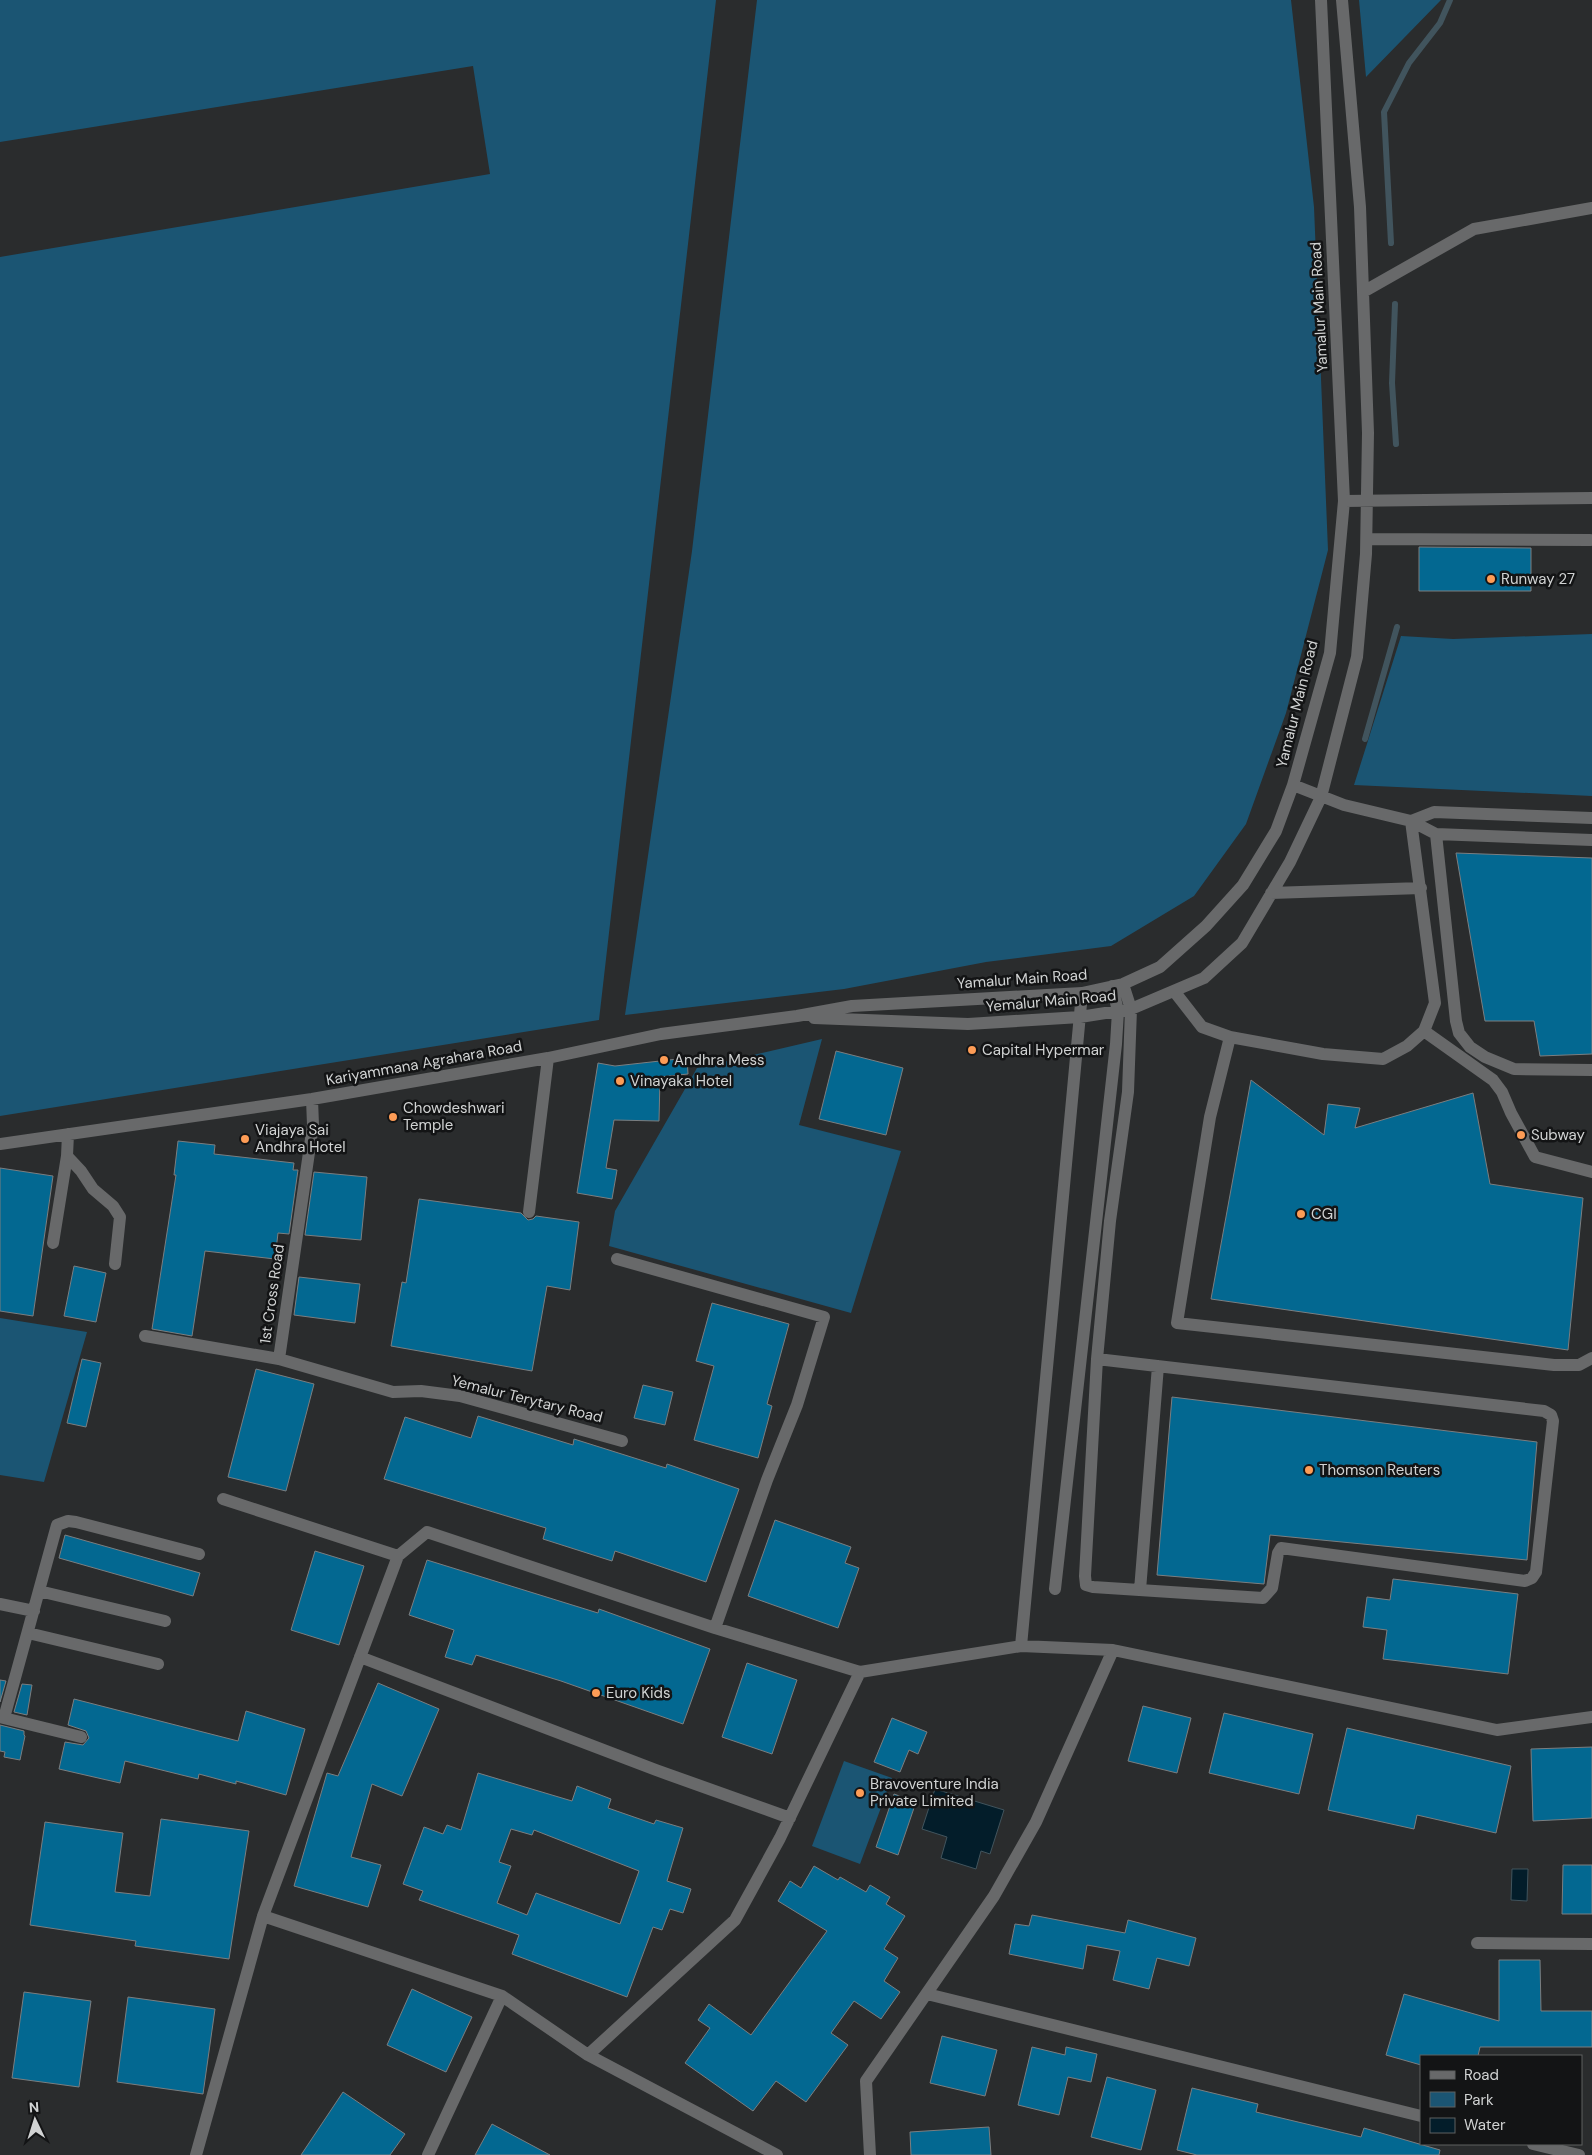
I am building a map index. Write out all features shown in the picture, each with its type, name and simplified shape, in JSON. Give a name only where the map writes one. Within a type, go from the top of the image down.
[{"type":"street","name":"Yamalur Main Road","points":[[852,1006],[1082,993],[1117,985],[1160,967],[1206,926],[1243,885],[1276,831],[1293,784],[1330,653],[1344,501],[1321,0]]},
{"type":"street","points":[[1321,797],[1357,657],[1367,539],[1368,501],[1360,207],[1342,0]]},
{"type":"street","points":[[1363,292],[1474,229],[1592,208]]},
{"type":"street","points":[[1344,501],[1592,498]]},
{"type":"street","points":[[1367,539],[1590,540]]},
{"type":"street","points":[[1293,784],[1344,805],[1411,820],[1436,834],[1592,840]]},
{"type":"street","name":"Yemalur Main Road","points":[[797,1016],[968,1024],[1080,1017],[1131,1009],[1204,978],[1242,943],[1290,862],[1321,797]]},
{"type":"street","points":[[1411,820],[1434,812],[1592,818]]},
{"type":"street","points":[[1174,991],[1202,1027],[1230,1037],[1323,1054],[1383,1059],[1407,1046],[1424,1031],[1435,1003],[1411,820]]},
{"type":"street","points":[[1436,834],[1456,1021],[1459,1033],[1470,1047],[1485,1057],[1514,1069],[1592,1070]]},
{"type":"street","points":[[1271,893],[1421,888]]},
{"type":"street","points":[[1097,1359],[1538,1409],[1551,1415],[1553,1421],[1536,1572],[1532,1578],[1525,1581],[1281,1548],[1278,1553],[1272,1588],[1263,1598],[1093,1588],[1086,1584],[1097,1359],[1110,1221],[1128,1092],[1131,1009],[1117,985]]},
{"type":"street","points":[[1055,1589],[1112,1080],[1118,1011],[1117,985]]},
{"type":"street","points":[[1021,1646],[1082,993]]},
{"type":"street","name":"Kariyammana Agrahara Road","points":[[0,1144],[312,1099],[548,1058],[661,1034],[797,1016],[852,1006]]},
{"type":"street","points":[[1424,1031],[1493,1080],[1502,1092],[1535,1157],[1592,1172]]},
{"type":"street","points":[[1230,1037],[1210,1117],[1177,1322],[1554,1365],[1579,1365],[1592,1358]]},
{"type":"street","points":[[529,1212],[548,1058]]},
{"type":"street","name":"1st Cross Road","points":[[145,1336],[279,1359],[313,1125],[312,1099]]},
{"type":"street","points":[[54,1243],[67,1156],[68,1134]]},
{"type":"street","points":[[67,1156],[81,1171],[93,1189],[113,1206],[120,1217],[115,1264]]},
{"type":"street","points":[[617,1259],[824,1317],[797,1405],[767,1480],[715,1628]]},
{"type":"street","name":"Yemalur Terytary Road","points":[[279,1359],[393,1392],[421,1391],[460,1396],[622,1440]]},
{"type":"street","points":[[1140,1590],[1158,1366]]},
{"type":"street","points":[[223,1499],[398,1556]]},
{"type":"street","points":[[81,1737],[2,1718],[28,1633],[57,1525],[68,1521],[199,1554]]},
{"type":"street","points":[[196,2155],[262,1916],[398,1556],[427,1532],[715,1628],[860,1672],[1021,1646],[1113,1650],[1497,1730],[1592,1717]]},
{"type":"street","points":[[39,1591],[165,1621]]},
{"type":"street","points":[[0,1604],[34,1611]]},
{"type":"street","points":[[28,1633],[158,1664]]},
{"type":"street","points":[[870,2155],[866,2081],[994,1896],[1036,1822],[1113,1650]]},
{"type":"street","points":[[360,1657],[656,1770],[790,1818]]},
{"type":"street","points":[[588,2055],[735,1920],[790,1818],[860,1672]]},
{"type":"street","points":[[262,1916],[502,1996],[588,2055],[777,2155]]},
{"type":"street","points":[[1477,1943],[1592,1944]]},
{"type":"street","points":[[927,1994],[1420,2116]]},
{"type":"street","points":[[428,2155],[502,1996]]},
{"type":"street","points":[[1537,2145],[1579,2155]]},
{"type":"green space","points":[[0,0],[716,0],[599,1020],[0,1116],[0,257],[490,174],[473,66],[0,142]]},
{"type":"green space","points":[[757,0],[1291,0],[1314,207],[1328,550],[1286,713],[1246,824],[1194,896],[1111,946],[986,962],[844,989],[625,1015],[692,551]]},
{"type":"green space","points":[[1359,0],[1441,0],[1366,77]]},
{"type":"green space","points":[[1592,634],[1592,796],[1354,785],[1401,636],[1453,639]]},
{"type":"green space","points":[[822,1039],[799,1125],[901,1151],[851,1313],[609,1246],[615,1211],[697,1068]]},
{"type":"green space","points":[[0,1318],[87,1332],[44,1482],[0,1475]]},
{"type":"green space","points":[[844,1761],[892,1778],[860,1864],[812,1846]]},
{"type":"water","points":[[935,1789],[1004,1810],[990,1854],[981,1851],[976,1869],[941,1858],[947,1837],[922,1829]]},
{"type":"water","points":[[1512,1869],[1528,1869],[1527,1901],[1511,1900]]},
{"type":"building","points":[[1419,547],[1531,548],[1531,591],[1419,591]]},
{"type":"building","points":[[1456,853],[1592,858],[1592,1054],[1540,1056],[1534,1021],[1485,1021]]},
{"type":"building","points":[[836,1051],[903,1068],[886,1135],[819,1119]]},
{"type":"building","points":[[687,1058],[688,1074],[660,1077],[659,1121],[614,1120],[606,1168],[617,1170],[612,1199],[577,1193],[598,1063],[615,1066]]},
{"type":"building","points":[[1251,1080],[1324,1135],[1328,1104],[1360,1108],[1355,1128],[1473,1093],[1490,1184],[1583,1198],[1568,1350],[1211,1299]]},
{"type":"building","points":[[178,1141],[215,1145],[214,1154],[294,1163],[293,1170],[298,1170],[289,1234],[278,1233],[275,1259],[205,1251],[192,1336],[152,1329],[176,1175],[174,1175]]},
{"type":"building","points":[[0,1168],[53,1176],[33,1316],[0,1311]]},
{"type":"building","points":[[314,1172],[367,1177],[361,1240],[305,1235]]},
{"type":"building","points":[[419,1199],[521,1213],[528,1220],[536,1216],[579,1222],[570,1290],[547,1286],[532,1371],[391,1346],[402,1282],[406,1283]]},
{"type":"building","points":[[74,1266],[106,1273],[96,1322],[64,1316]]},
{"type":"building","points":[[299,1277],[360,1284],[355,1323],[294,1315]]},
{"type":"building","points":[[712,1303],[789,1324],[767,1404],[772,1406],[758,1458],[694,1440],[714,1366],[696,1361]]},
{"type":"building","points":[[82,1359],[101,1363],[86,1427],[67,1423]]},
{"type":"building","points":[[256,1369],[314,1384],[286,1491],[228,1477]]},
{"type":"building","points":[[643,1385],[673,1392],[665,1425],[634,1418]]},
{"type":"building","points":[[1172,1397],[1537,1442],[1527,1560],[1270,1535],[1264,1584],[1157,1575]]},
{"type":"building","points":[[478,1416],[573,1445],[574,1439],[666,1468],[667,1464],[739,1489],[706,1582],[615,1551],[612,1561],[543,1539],[546,1528],[384,1479],[405,1417],[471,1438]]},
{"type":"building","points":[[775,1520],[851,1547],[845,1563],[859,1568],[838,1628],[748,1596]]},
{"type":"building","points":[[65,1535],[200,1573],[193,1596],[59,1558]]},
{"type":"building","points":[[315,1551],[364,1566],[339,1645],[291,1630]]},
{"type":"building","points":[[427,1560],[598,1613],[599,1609],[710,1649],[683,1724],[561,1681],[476,1655],[472,1665],[445,1657],[454,1630],[409,1615]]},
{"type":"building","points":[[1393,1579],[1518,1594],[1508,1674],[1383,1659],[1387,1630],[1363,1627],[1367,1597],[1390,1600]]},
{"type":"building","points":[[747,1663],[797,1680],[772,1754],[722,1737]]},
{"type":"building","points":[[0,1680],[6,1681],[0,1702]]},
{"type":"building","points":[[378,1683],[439,1709],[402,1796],[372,1784],[351,1857],[381,1865],[368,1907],[294,1886],[327,1773],[338,1776]]},
{"type":"building","points":[[22,1684],[32,1685],[27,1715],[14,1712]]},
{"type":"building","points":[[74,1699],[238,1741],[246,1711],[305,1729],[286,1795],[236,1781],[236,1784],[199,1774],[198,1779],[125,1761],[120,1783],[59,1769],[65,1742],[83,1745],[89,1738],[86,1731],[68,1725]]},
{"type":"building","points":[[1143,1706],[1191,1718],[1177,1773],[1128,1761]]},
{"type":"building","points":[[1224,1713],[1313,1734],[1299,1794],[1209,1773]]},
{"type":"building","points":[[892,1718],[927,1732],[918,1754],[909,1750],[900,1772],[874,1762]]},
{"type":"building","points":[[0,1725],[24,1731],[25,1736],[20,1760],[4,1757],[5,1752],[0,1751]]},
{"type":"building","points":[[1347,1728],[1511,1766],[1496,1833],[1417,1815],[1414,1829],[1328,1810]]},
{"type":"building","points":[[1592,1747],[1592,1818],[1533,1821],[1531,1749]]},
{"type":"building","points":[[478,1773],[572,1801],[577,1786],[611,1799],[608,1808],[654,1824],[656,1820],[683,1828],[667,1881],[691,1889],[683,1913],[670,1909],[662,1930],[653,1927],[627,1997],[512,1954],[519,1935],[419,1900],[423,1891],[403,1884],[424,1827],[443,1834],[447,1825],[461,1830]],"holes":[[[511,1829],[532,1835],[534,1830],[639,1871],[620,1924],[536,1893],[527,1915],[497,1903],[511,1866],[499,1862]]]},
{"type":"building","points":[[894,1794],[916,1802],[898,1855],[876,1847]]},
{"type":"building","points":[[161,1819],[249,1831],[229,1959],[135,1946],[136,1941],[30,1925],[45,1822],[123,1833],[115,1892],[150,1896]]},
{"type":"building","points":[[1563,1865],[1592,1865],[1592,1914],[1562,1914]]},
{"type":"building","points":[[814,1866],[838,1880],[840,1877],[866,1892],[870,1885],[890,1897],[886,1904],[905,1916],[884,1949],[898,1958],[884,1981],[900,1992],[881,2019],[854,2001],[831,2033],[848,2045],[806,2102],[776,2081],[753,2111],[685,2063],[710,2028],[698,2020],[709,2004],[751,2035],[827,1931],[778,1901],[790,1881],[801,1888]]},
{"type":"building","points":[[1032,1915],[1125,1933],[1128,1920],[1196,1938],[1189,1966],[1157,1958],[1149,1989],[1113,1980],[1120,1951],[1087,1945],[1083,1969],[1009,1954],[1015,1924],[1029,1926]]},
{"type":"building","points":[[1499,1960],[1540,1960],[1541,2011],[1592,2011],[1592,2047],[1480,2047],[1478,2055],[1420,2055],[1420,2065],[1386,2055],[1404,1994],[1499,2021]]},
{"type":"building","points":[[412,1989],[472,2017],[446,2072],[387,2045]]},
{"type":"building","points":[[24,1992],[91,2001],[79,2087],[12,2078]]},
{"type":"building","points":[[128,1997],[215,2009],[203,2094],[117,2082]]},
{"type":"building","points":[[942,2036],[997,2050],[985,2096],[930,2083]]},
{"type":"building","points":[[1032,2047],[1065,2055],[1066,2047],[1097,2054],[1091,2082],[1068,2077],[1059,2115],[1018,2105]]},
{"type":"building","points":[[1107,2077],[1156,2090],[1141,2150],[1091,2137]]},
{"type":"building","points":[[1192,2088],[1258,2104],[1256,2112],[1361,2137],[1364,2128],[1440,2150],[1439,2155],[1197,2155],[1177,2150]]},
{"type":"building","points":[[343,2092],[405,2134],[390,2155],[301,2155]]},
{"type":"building","points":[[492,2124],[550,2155],[475,2155]]},
{"type":"building","points":[[989,2127],[991,2155],[911,2155],[910,2132]]},
{"type":"waterway","points":[[1391,243],[1384,112],[1409,63],[1440,23],[1450,0]]},
{"type":"waterway","points":[[1395,304],[1392,383],[1396,444]]},
{"type":"waterway","points":[[1365,739],[1397,627]]},
{"type":"place","name":"Runway 27","points":[[1491,579]]},
{"type":"place","name":"Capital Hypermar","points":[[972,1050]]},
{"type":"place","name":"Andhra Mess","points":[[664,1060]]},
{"type":"place","name":"Vinayaka Hotel","points":[[620,1081]]},
{"type":"place","name":"Chowdeshwari Temple","points":[[393,1117]]},
{"type":"place","name":"Subway","points":[[1521,1135]]},
{"type":"place","name":"Viajaya Sai Andhra Hotel","points":[[245,1139]]},
{"type":"place","name":"CGI","points":[[1301,1214]]},
{"type":"place","name":"Thomson Reuters","points":[[1309,1470]]},
{"type":"place","name":"Euro Kids","points":[[596,1693]]},
{"type":"place","name":"Bravoventure India Private Limited","points":[[860,1793]]}]
